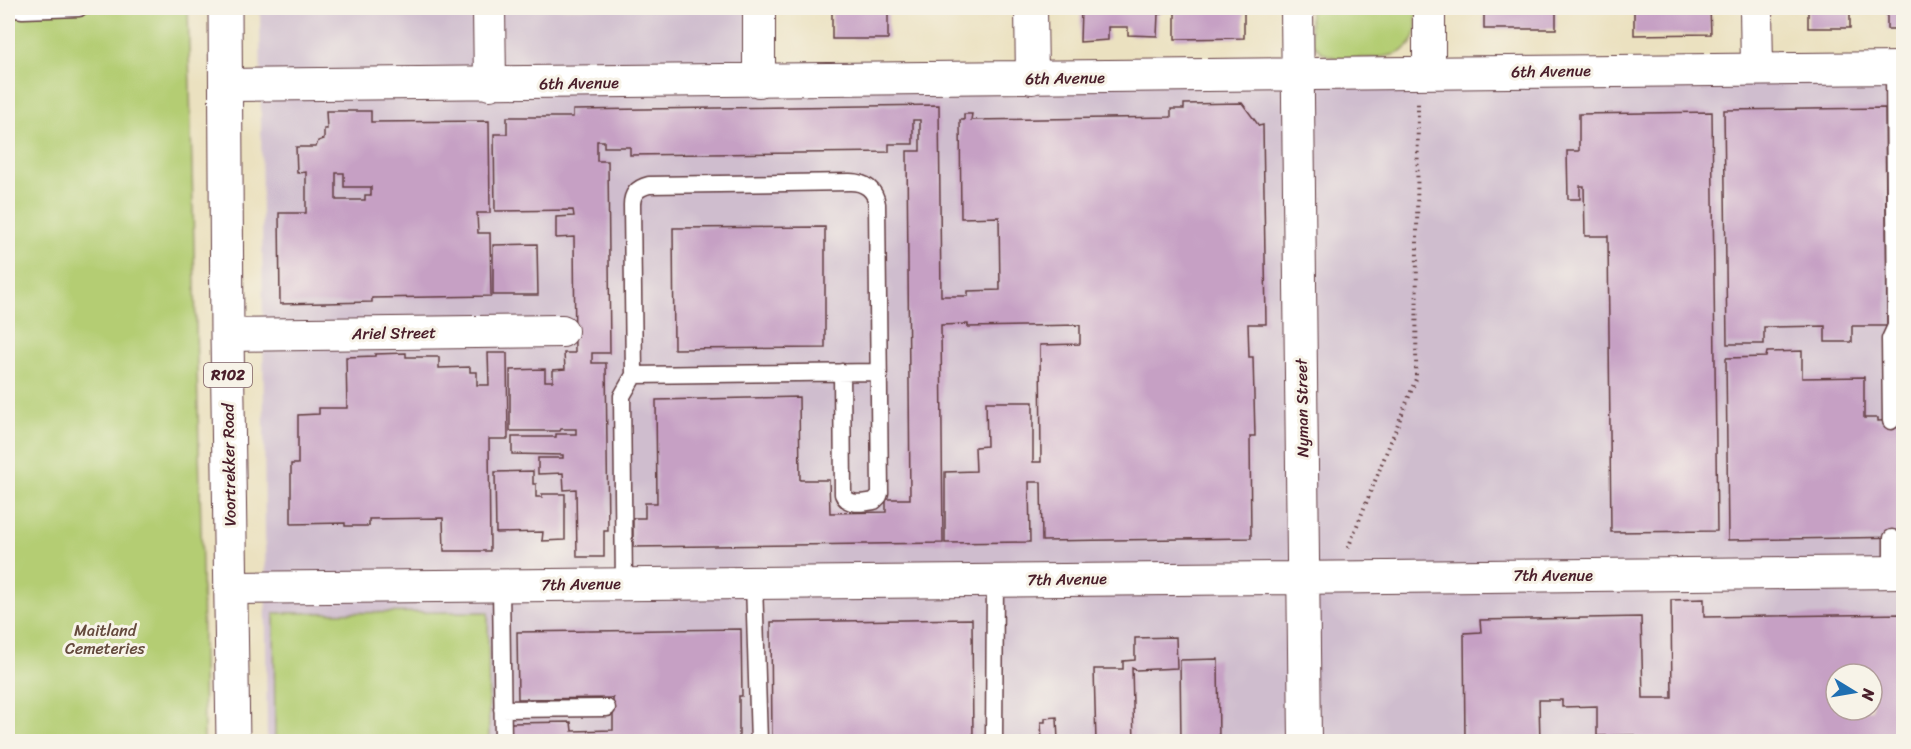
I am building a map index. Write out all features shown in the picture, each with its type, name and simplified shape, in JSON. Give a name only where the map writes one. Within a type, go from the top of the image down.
[{"type":"main road","name":"Voortrekker Road","points":[[225,8],[233,741]]},
{"type":"street","points":[[489,8],[490,84]]},
{"type":"street","points":[[759,8],[759,81]]},
{"type":"street","points":[[1031,8],[1032,78]]},
{"type":"street","name":"Nyman Street","points":[[1297,8],[1305,741]]},
{"type":"street","points":[[1424,73],[1429,8]]},
{"type":"street","points":[[1756,8],[1757,69]]},
{"type":"street","name":"6th Avenue","points":[[226,86],[1899,68]]},
{"type":"street","name":"Ariel Street","points":[[227,335],[562,332]]},
{"type":"street","name":"7th Avenue","points":[[231,588],[1898,572]]},
{"type":"lane","points":[[8,8],[23,10],[80,8]]},
{"type":"lane","points":[[1891,421],[1890,339],[1896,326],[1899,68]]},
{"type":"lane","points":[[624,584],[622,396],[634,375],[632,200],[637,190],[649,185],[850,182],[863,184],[868,188],[876,198],[877,204],[880,493],[877,500],[871,502],[850,502],[844,498],[843,494],[842,372]]},
{"type":"lane","points":[[634,375],[878,372]]},
{"type":"lane","points":[[1892,537],[1898,572]]},
{"type":"lane","points":[[994,741],[995,580]]},
{"type":"lane","points":[[754,583],[759,741]]},
{"type":"lane","points":[[501,585],[503,741]]},
{"type":"lane","points":[[502,709],[607,708]]},
{"type":"path","points":[[1336,577],[1416,380],[1424,73]]},
{"type":"shaded area","points":[[260,8],[759,8],[759,80],[1903,68],[1903,741],[267,741]]},
{"type":"green space","name":"Maitland Cemeteries","points":[[8,8],[188,8],[204,741],[8,741]]},
{"type":"green space","points":[[1310,8],[1416,8],[1416,32],[1412,42],[1404,50],[1395,54],[1371,58],[1337,58],[1327,55],[1315,46],[1311,33]]},
{"type":"green space","points":[[488,612],[489,741],[275,741],[274,613]]},
{"type":"building","points":[[832,8],[888,8],[888,39],[832,39]]},
{"type":"building","points":[[1081,8],[1162,8],[1162,14],[1158,14],[1157,36],[1128,35],[1128,27],[1108,27],[1108,40],[1080,42]]},
{"type":"building","points":[[1175,8],[1244,8],[1244,38],[1175,39]]},
{"type":"building","points":[[1484,8],[1556,8],[1556,29],[1484,29]]},
{"type":"building","points":[[1634,8],[1710,8],[1711,34],[1634,35]]},
{"type":"building","points":[[1808,8],[1850,8],[1850,28],[1808,28]]},
{"type":"building","points":[[1887,8],[1904,8],[1904,29],[1887,29]]},
{"type":"building","points":[[1242,103],[1259,126],[1263,125],[1266,324],[1248,324],[1249,357],[1253,357],[1255,436],[1250,436],[1251,538],[1042,541],[1041,482],[1029,482],[1030,542],[945,543],[945,472],[976,471],[975,447],[987,446],[986,402],[1033,402],[1033,462],[1041,462],[1040,345],[1080,344],[1080,325],[968,327],[968,324],[941,325],[943,543],[633,547],[633,518],[645,518],[645,503],[657,503],[656,400],[799,397],[800,480],[829,480],[830,513],[886,512],[886,499],[910,499],[907,151],[920,151],[920,120],[913,120],[913,144],[889,144],[889,152],[630,155],[630,147],[604,147],[604,141],[597,141],[597,161],[608,161],[610,353],[592,353],[592,363],[606,363],[608,531],[604,531],[604,557],[577,557],[576,489],[564,490],[563,473],[538,474],[538,458],[563,458],[563,455],[512,454],[512,437],[556,437],[556,434],[576,434],[576,429],[510,431],[510,370],[545,369],[545,381],[553,381],[553,370],[565,369],[564,353],[575,353],[574,237],[556,238],[556,217],[574,216],[573,210],[495,211],[494,134],[507,134],[507,117],[573,117],[573,110],[939,105],[941,296],[968,296],[968,291],[1000,290],[999,217],[961,218],[960,120],[964,120],[964,114],[972,114],[971,120],[1171,117],[1171,109],[1184,109],[1184,104]]},
{"type":"building","points":[[1885,108],[1887,326],[1852,326],[1852,342],[1825,342],[1825,326],[1764,327],[1764,344],[1727,344],[1724,110]]},
{"type":"building","points":[[326,111],[371,111],[371,122],[489,121],[490,213],[477,213],[478,233],[490,233],[491,296],[372,298],[372,302],[280,304],[279,213],[306,213],[306,172],[297,173],[296,147],[316,147],[318,141],[324,139],[324,129],[327,129]],"holes":[[[336,173],[344,173],[344,187],[371,187],[371,195],[365,195],[365,200],[336,200]]]},
{"type":"building","points":[[1712,112],[1717,531],[1611,532],[1608,236],[1585,236],[1584,186],[1580,186],[1580,199],[1568,199],[1567,151],[1579,151],[1579,114]]},
{"type":"building","points":[[825,227],[825,348],[674,349],[673,228]]},
{"type":"building","points":[[537,244],[538,295],[493,295],[493,245]]},
{"type":"building","points":[[1802,351],[1802,378],[1864,377],[1864,418],[1878,418],[1878,421],[1904,420],[1904,537],[1728,540],[1726,358],[1766,357],[1767,352]]},
{"type":"building","points":[[406,353],[406,357],[439,357],[439,368],[470,367],[470,372],[477,372],[477,385],[489,385],[488,353],[507,353],[508,439],[489,439],[490,551],[444,551],[443,518],[369,519],[369,526],[345,526],[345,523],[291,524],[291,464],[298,464],[298,415],[319,414],[319,408],[347,408],[346,357]]},
{"type":"building","points":[[533,471],[536,497],[542,497],[542,494],[565,494],[565,540],[542,541],[543,532],[496,533],[495,472]]},
{"type":"building","points":[[1704,599],[1704,617],[1904,614],[1904,742],[1634,742],[1634,735],[1597,736],[1597,706],[1562,707],[1562,700],[1539,700],[1540,742],[1465,742],[1464,633],[1481,632],[1480,620],[1641,617],[1643,698],[1672,698],[1671,600]]},
{"type":"building","points":[[972,619],[973,742],[772,742],[771,622]]},
{"type":"building","points":[[741,629],[742,696],[739,696],[739,742],[511,742],[511,723],[571,722],[572,731],[613,730],[613,698],[518,699],[517,632]]},
{"type":"building","points":[[1176,637],[1177,668],[1136,670],[1132,668],[1134,742],[1096,742],[1094,669],[1123,669],[1123,661],[1135,660],[1135,638]]},
{"type":"building","points":[[1218,659],[1219,742],[1181,742],[1180,660]]},
{"type":"building","points":[[1057,717],[1058,742],[1042,742],[1041,722],[1045,722],[1045,718]]}]
